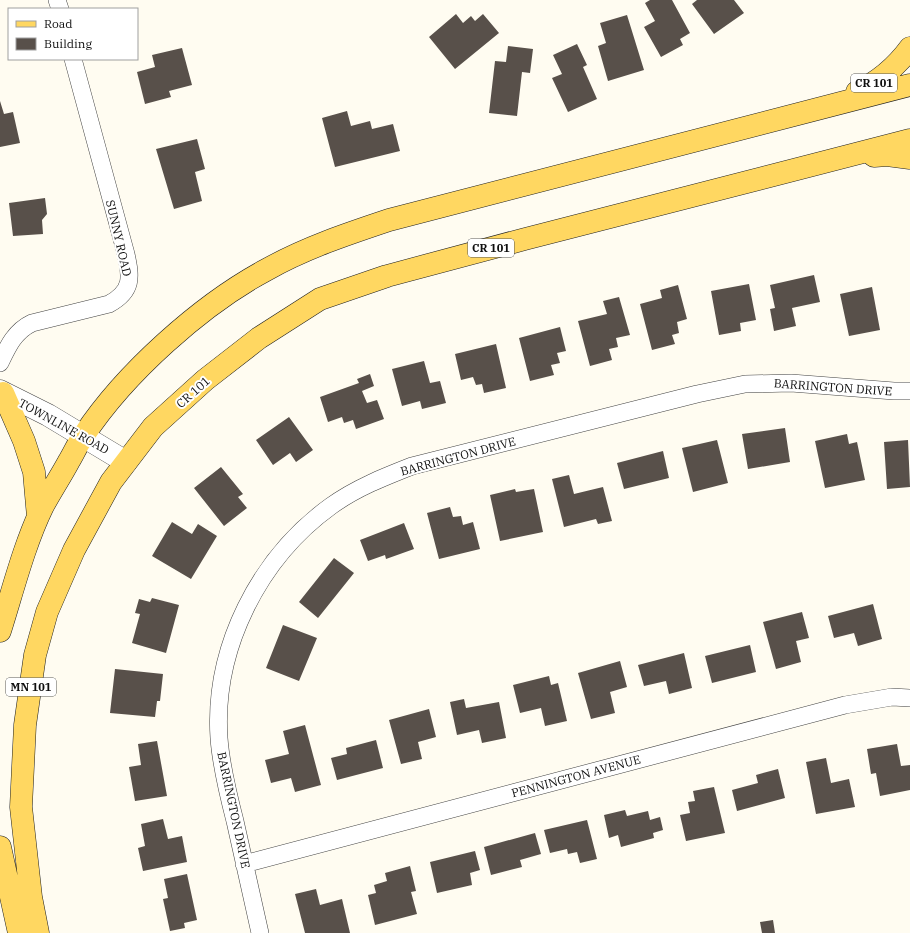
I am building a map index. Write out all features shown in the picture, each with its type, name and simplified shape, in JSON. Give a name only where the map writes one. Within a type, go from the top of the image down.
[{"type":"main road","name":"CR 101","points":[[829,106],[872,85],[900,62],[910,48]]},
{"type":"main road","name":"CR 101","points":[[84,435],[114,397],[149,358],[186,325],[223,297],[266,270],[328,240],[389,220],[910,85]]},
{"type":"main road","name":"CR 101","points":[[126,462],[153,428],[204,380],[259,338],[320,299],[395,274],[823,161],[910,140]]},
{"type":"main road","points":[[823,161],[887,155],[910,158]]},
{"type":"main road","points":[[1,392],[24,441],[34,472],[38,519]]},
{"type":"main road","points":[[0,631],[22,562],[43,506],[84,435]]},
{"type":"main road","name":"MN 101","points":[[38,933],[31,897],[21,807],[26,725],[35,655],[47,612],[74,550],[111,482],[126,462]]},
{"type":"main road","points":[[0,848],[19,933]]},
{"type":"street","name":"SUNNY ROAD","points":[[0,363],[16,334],[22,328],[32,323],[109,304],[118,299],[129,284],[131,275],[126,254],[73,60]]},
{"type":"street","name":"BARRINGTON DRIVE","points":[[260,933],[226,783],[219,738],[220,693],[230,649],[245,607],[268,569],[298,535],[332,506],[371,482],[412,466],[696,394],[745,384],[791,382],[894,392],[910,391]]},
{"type":"street","name":"TOWNLINE ROAD","points":[[1,392],[84,435],[126,462]]},
{"type":"street","name":"PENNINGTON AVENUE","points":[[244,864],[845,705],[892,697],[910,698]]},
{"type":"building","points":[[650,0],[672,0],[690,33],[680,39],[683,45],[661,57],[644,27],[655,21],[645,3]]},
{"type":"building","points":[[697,0],[734,0],[744,13],[714,34],[692,4]]},
{"type":"building","points":[[456,14],[463,23],[471,16],[475,21],[483,14],[499,33],[455,69],[429,37]]},
{"type":"building","points":[[627,15],[644,70],[608,81],[598,46],[606,43],[600,23]]},
{"type":"building","points":[[577,44],[587,65],[583,67],[597,99],[568,112],[552,78],[562,74],[553,55]]},
{"type":"building","points":[[508,46],[533,49],[530,73],[522,72],[517,116],[489,113],[495,61],[506,62]]},
{"type":"building","points":[[182,48],[192,85],[169,91],[171,97],[145,104],[137,72],[155,67],[152,55]]},
{"type":"building","points":[[0,101],[4,114],[13,112],[20,143],[0,147]]},
{"type":"building","points":[[347,111],[351,126],[370,121],[372,129],[393,124],[400,151],[335,167],[322,118]]},
{"type":"building","points":[[197,139],[205,169],[195,172],[202,201],[174,209],[156,149]]},
{"type":"building","points":[[45,198],[47,214],[42,220],[43,234],[13,236],[9,203]]},
{"type":"building","points":[[814,275],[820,302],[792,308],[796,326],[774,331],[770,309],[775,308],[770,285]]},
{"type":"building","points":[[749,284],[756,320],[740,323],[741,331],[719,335],[711,291]]},
{"type":"building","points":[[678,285],[687,319],[677,322],[679,333],[672,335],[675,344],[652,350],[640,304],[662,298],[660,290]]},
{"type":"building","points":[[872,287],[880,330],[849,336],[840,294]]},
{"type":"building","points":[[619,297],[630,335],[616,338],[618,347],[609,349],[612,360],[590,366],[578,321],[607,314],[603,301]]},
{"type":"building","points":[[560,327],[566,351],[557,353],[560,363],[551,365],[554,375],[530,381],[519,338]]},
{"type":"building","points":[[496,344],[506,388],[484,393],[482,384],[476,385],[473,377],[461,380],[455,354]]},
{"type":"building","points":[[424,361],[430,383],[440,381],[446,403],[422,409],[420,401],[402,406],[392,369]]},
{"type":"building","points":[[370,374],[374,386],[362,391],[367,403],[377,400],[384,419],[356,429],[353,420],[344,423],[342,417],[328,422],[320,397],[359,383],[357,379]]},
{"type":"building","points":[[289,417],[313,450],[296,462],[290,453],[273,465],[256,440]]},
{"type":"building","points":[[785,428],[790,462],[748,469],[742,434]]},
{"type":"building","points":[[847,434],[849,444],[857,442],[865,480],[825,488],[815,441]]},
{"type":"building","points":[[717,440],[728,483],[693,492],[682,448]]},
{"type":"building","points":[[908,440],[910,487],[887,489],[884,442]]},
{"type":"building","points":[[663,451],[669,478],[624,489],[617,463]]},
{"type":"building","points":[[221,467],[243,494],[238,497],[247,508],[224,526],[194,488]]},
{"type":"building","points":[[569,475],[574,494],[603,487],[612,521],[598,524],[596,519],[564,527],[552,479]]},
{"type":"building","points":[[515,489],[516,492],[534,489],[543,532],[500,541],[490,495]]},
{"type":"building","points":[[450,507],[453,517],[461,516],[463,525],[473,522],[480,549],[439,559],[427,513]]},
{"type":"building","points":[[172,522],[192,534],[198,524],[217,536],[191,579],[152,556]]},
{"type":"building","points":[[404,523],[414,549],[386,559],[385,555],[368,561],[360,540]]},
{"type":"building","points":[[334,558],[354,573],[318,618],[299,602]]},
{"type":"building","points":[[152,598],[179,605],[166,653],[132,643],[140,614],[135,613],[139,599],[150,602]]},
{"type":"building","points":[[873,604],[882,639],[858,646],[854,633],[834,638],[828,616]]},
{"type":"building","points":[[802,612],[809,638],[796,641],[801,662],[776,669],[763,622]]},
{"type":"building","points":[[283,625],[317,638],[299,681],[266,668]]},
{"type":"building","points":[[750,645],[756,672],[712,683],[705,656]]},
{"type":"building","points":[[684,653],[692,688],[669,694],[666,681],[644,686],[638,665]]},
{"type":"building","points":[[620,661],[627,687],[610,692],[615,713],[591,719],[578,673]]},
{"type":"building","points":[[115,669],[163,674],[160,701],[157,701],[155,717],[110,713]]},
{"type":"building","points":[[549,676],[551,685],[558,683],[567,721],[545,726],[541,708],[520,713],[513,685]]},
{"type":"building","points":[[464,699],[466,708],[499,702],[506,738],[482,743],[479,730],[457,735],[450,702]]},
{"type":"building","points":[[429,709],[436,737],[418,742],[422,759],[401,764],[389,720]]},
{"type":"building","points":[[305,725],[321,785],[295,792],[291,778],[271,783],[265,760],[289,754],[283,731]]},
{"type":"building","points":[[376,740],[383,768],[337,780],[331,758],[347,754],[346,748]]},
{"type":"building","points":[[157,741],[167,796],[135,801],[129,767],[141,765],[138,744]]},
{"type":"building","points":[[897,744],[901,766],[910,765],[910,790],[880,796],[876,773],[871,774],[867,749]]},
{"type":"building","points":[[826,758],[831,783],[849,779],[855,807],[816,814],[806,762]]},
{"type":"building","points":[[778,769],[785,798],[737,811],[732,790],[758,783],[756,775]]},
{"type":"building","points":[[714,787],[725,833],[686,841],[680,815],[690,813],[688,802],[695,801],[693,791]]},
{"type":"building","points":[[625,810],[627,816],[648,811],[650,820],[660,817],[663,830],[653,833],[654,838],[621,847],[618,835],[609,838],[604,815]]},
{"type":"building","points":[[163,819],[168,839],[182,836],[187,862],[143,871],[138,848],[145,846],[141,824]]},
{"type":"building","points":[[587,820],[597,859],[580,863],[577,852],[568,854],[567,849],[550,853],[544,830]]},
{"type":"building","points":[[535,833],[541,854],[520,860],[522,867],[491,875],[484,847]]},
{"type":"building","points":[[475,851],[480,870],[470,873],[472,885],[437,893],[430,862]]},
{"type":"building","points":[[410,866],[416,891],[411,892],[417,914],[375,925],[368,895],[376,893],[374,885],[387,881],[385,873]]},
{"type":"building","points":[[187,874],[197,920],[184,923],[185,928],[170,931],[163,899],[168,898],[164,879]]},
{"type":"building","points":[[316,889],[320,905],[342,899],[350,933],[305,933],[295,894]]},
{"type":"building","points":[[773,920],[775,933],[762,933],[760,922]]}]
